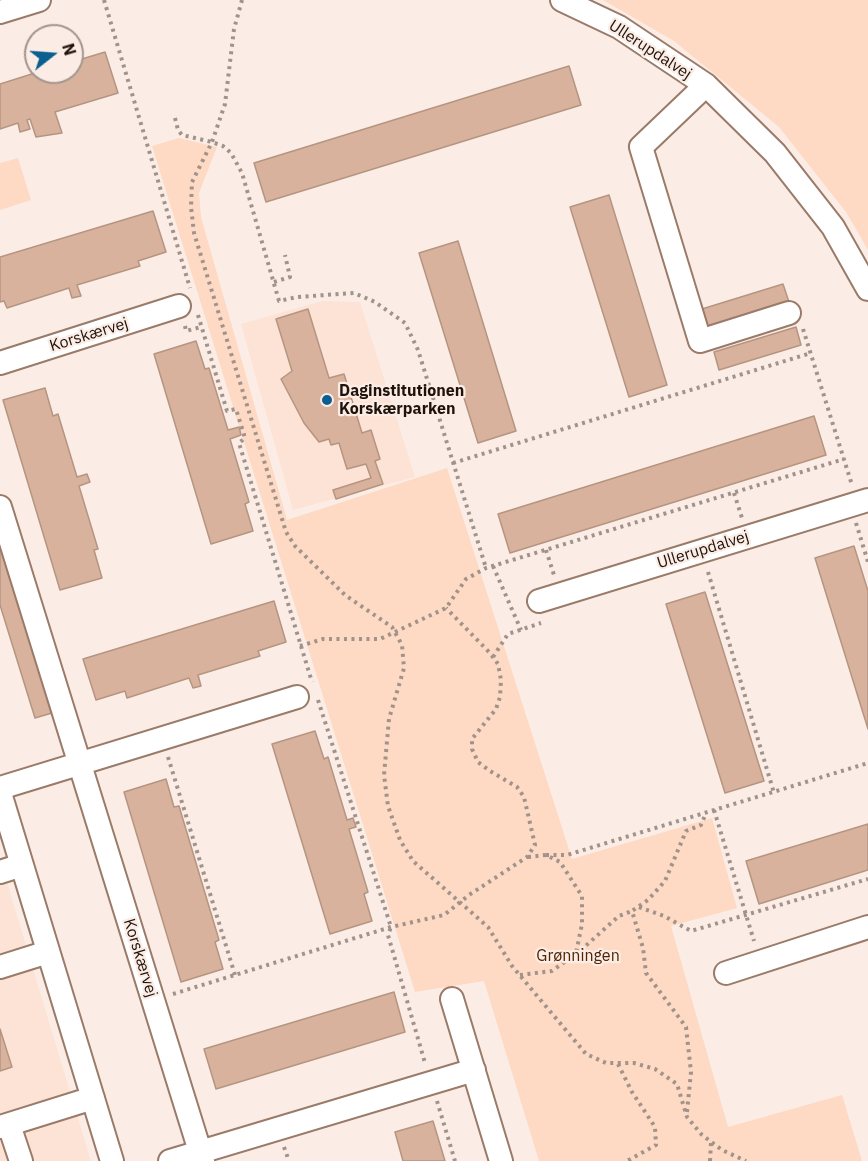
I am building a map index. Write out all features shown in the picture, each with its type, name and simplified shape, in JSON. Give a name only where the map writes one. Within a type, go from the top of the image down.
[{"type":"street","points":[[0,12],[39,0]]},
{"type":"street","name":"Ullerupdalvej","points":[[562,0],[619,27],[706,85],[783,162],[833,227],[868,290]]},
{"type":"street","name":"Ullerupdalvej","points":[[706,85],[641,147],[700,341],[789,313]]},
{"type":"street","name":"Korskærvej","points":[[0,363],[188,301]]},
{"type":"street","name":"Ullerupdalvej","points":[[542,611],[702,551],[859,503]]},
{"type":"street","name":"Korskærvej","points":[[0,507],[201,1157]]},
{"type":"street","points":[[112,1161],[0,790],[297,697]]},
{"type":"street","points":[[0,872],[22,865]]},
{"type":"street","points":[[726,973],[868,927]]},
{"type":"street","points":[[0,967],[48,952]]},
{"type":"street","points":[[452,999],[501,1161]]},
{"type":"street","points":[[170,1161],[201,1157],[474,1070]]},
{"type":"street","points":[[21,1161],[5,1126],[93,1098]]},
{"type":"path","points":[[104,0],[188,301],[228,411],[236,409],[245,438],[239,443],[300,646],[391,927],[388,935],[455,1161]]},
{"type":"path","points":[[242,0],[234,29],[225,104],[212,142],[192,182],[191,207],[194,233],[286,532],[295,546],[345,595],[392,627],[402,645],[404,668],[389,719],[384,775],[388,806],[400,840],[413,861],[488,927],[520,975],[586,1054],[606,1063],[634,1064],[655,1069],[677,1084],[687,1117],[702,1136],[722,1150],[746,1161]]},
{"type":"path","points":[[175,118],[182,135],[223,146],[231,153],[242,173],[279,301],[297,297],[354,293],[375,302],[405,323],[418,350],[486,568]]},
{"type":"path","points":[[274,282],[290,277],[285,255]]},
{"type":"path","points":[[453,463],[811,353],[859,503],[868,562]]},
{"type":"path","points":[[300,646],[323,639],[380,639],[446,608],[466,579],[486,568],[844,459]]},
{"type":"path","points":[[702,551],[774,793]]},
{"type":"path","points":[[493,566],[521,630]]},
{"type":"path","points":[[153,1000],[391,927],[444,915],[527,857],[535,845],[524,797],[517,787],[478,762],[472,748],[472,739],[496,709],[500,697],[501,680],[498,664],[446,608]]},
{"type":"path","points":[[493,657],[507,634],[521,630],[542,611]]},
{"type":"path","points":[[162,739],[235,975]]},
{"type":"path","points":[[527,857],[567,855],[868,763]]},
{"type":"path","points":[[714,810],[760,962]]},
{"type":"path","points":[[520,975],[552,971],[581,950],[619,916],[632,911],[648,900],[665,881],[686,831],[701,825],[706,813]]},
{"type":"path","points":[[546,855],[560,862],[582,896],[582,924],[576,953]]},
{"type":"path","points":[[638,907],[664,916],[691,931],[868,879]]},
{"type":"path","points":[[632,911],[643,948],[646,973],[686,1027],[691,1072],[687,1117]]},
{"type":"path","points":[[618,1064],[632,1092],[655,1127],[656,1145],[627,1161]]},
{"type":"path","points":[[710,1161],[711,1141]]},
{"type":"shaded area","name":"Daginstitutionen Korskærparken","points":[[322,301],[360,302],[415,477],[293,510],[241,324]]},
{"type":"shaded area","points":[[0,859],[81,1128],[91,1161],[0,1161]]},
{"type":"green space","points":[[603,0],[868,0],[868,250],[846,212],[779,127],[674,41]]},
{"type":"green space","name":"Grønningen","points":[[179,138],[217,147],[199,193],[201,217],[287,520],[447,468],[572,859],[712,818],[737,908],[671,926],[728,1127],[842,1095],[862,1161],[539,1161],[484,981],[415,992],[152,146]]},
{"type":"green space","points":[[18,158],[31,200],[0,210],[0,163]]},
{"type":"building","points":[[105,52],[118,93],[55,112],[62,133],[36,137],[30,119],[27,120],[30,129],[20,132],[18,123],[0,129],[0,84],[24,76],[24,84],[84,84],[84,58]]},
{"type":"building","points":[[569,66],[581,105],[266,202],[254,163]]},
{"type":"building","points":[[609,195],[667,385],[629,397],[570,207]]},
{"type":"building","points":[[153,211],[166,252],[138,261],[140,266],[77,285],[81,296],[72,298],[69,288],[7,308],[4,301],[0,302],[0,257]]},
{"type":"building","points":[[458,241],[516,431],[478,443],[419,253]]},
{"type":"building","points":[[783,284],[789,302],[707,327],[702,309]]},
{"type":"building","points":[[308,309],[329,378],[344,374],[362,433],[371,430],[380,459],[375,461],[383,484],[336,499],[333,490],[371,478],[366,464],[347,469],[339,443],[331,445],[329,439],[319,442],[304,423],[281,379],[292,371],[276,319]]},
{"type":"building","points":[[796,327],[801,345],[719,370],[714,352]]},
{"type":"building","points":[[196,341],[205,369],[209,368],[228,430],[239,427],[241,435],[230,439],[249,502],[245,504],[253,531],[211,544],[154,354]]},
{"type":"building","points":[[45,388],[53,416],[58,414],[77,477],[87,474],[90,482],[79,486],[98,549],[94,550],[102,578],[60,590],[3,400]]},
{"type":"building","points":[[814,416],[826,455],[510,553],[498,514]]},
{"type":"building","points":[[0,542],[52,713],[35,718],[0,605]]},
{"type":"building","points":[[854,546],[868,591],[868,729],[815,558]]},
{"type":"building","points":[[705,592],[764,781],[725,793],[666,604]]},
{"type":"building","points":[[274,601],[286,642],[258,651],[260,656],[198,675],[201,686],[193,688],[189,678],[127,698],[125,691],[96,700],[83,659]]},
{"type":"building","points":[[315,731],[324,759],[328,757],[347,820],[353,818],[356,827],[349,829],[368,892],[364,894],[372,921],[330,934],[272,744]]},
{"type":"building","points":[[166,779],[174,807],[179,806],[219,940],[215,942],[223,969],[181,982],[124,792]]},
{"type":"building","points":[[868,824],[868,870],[759,904],[746,861]]},
{"type":"building","points":[[394,992],[405,1032],[216,1089],[204,1049]]},
{"type":"building","points":[[0,1029],[12,1067],[0,1071]]},
{"type":"building","points":[[433,1121],[445,1161],[403,1161],[395,1132]]},
{"type":"place","name":"Daginstitutionen Korskærparken","points":[[327,400]]}]
